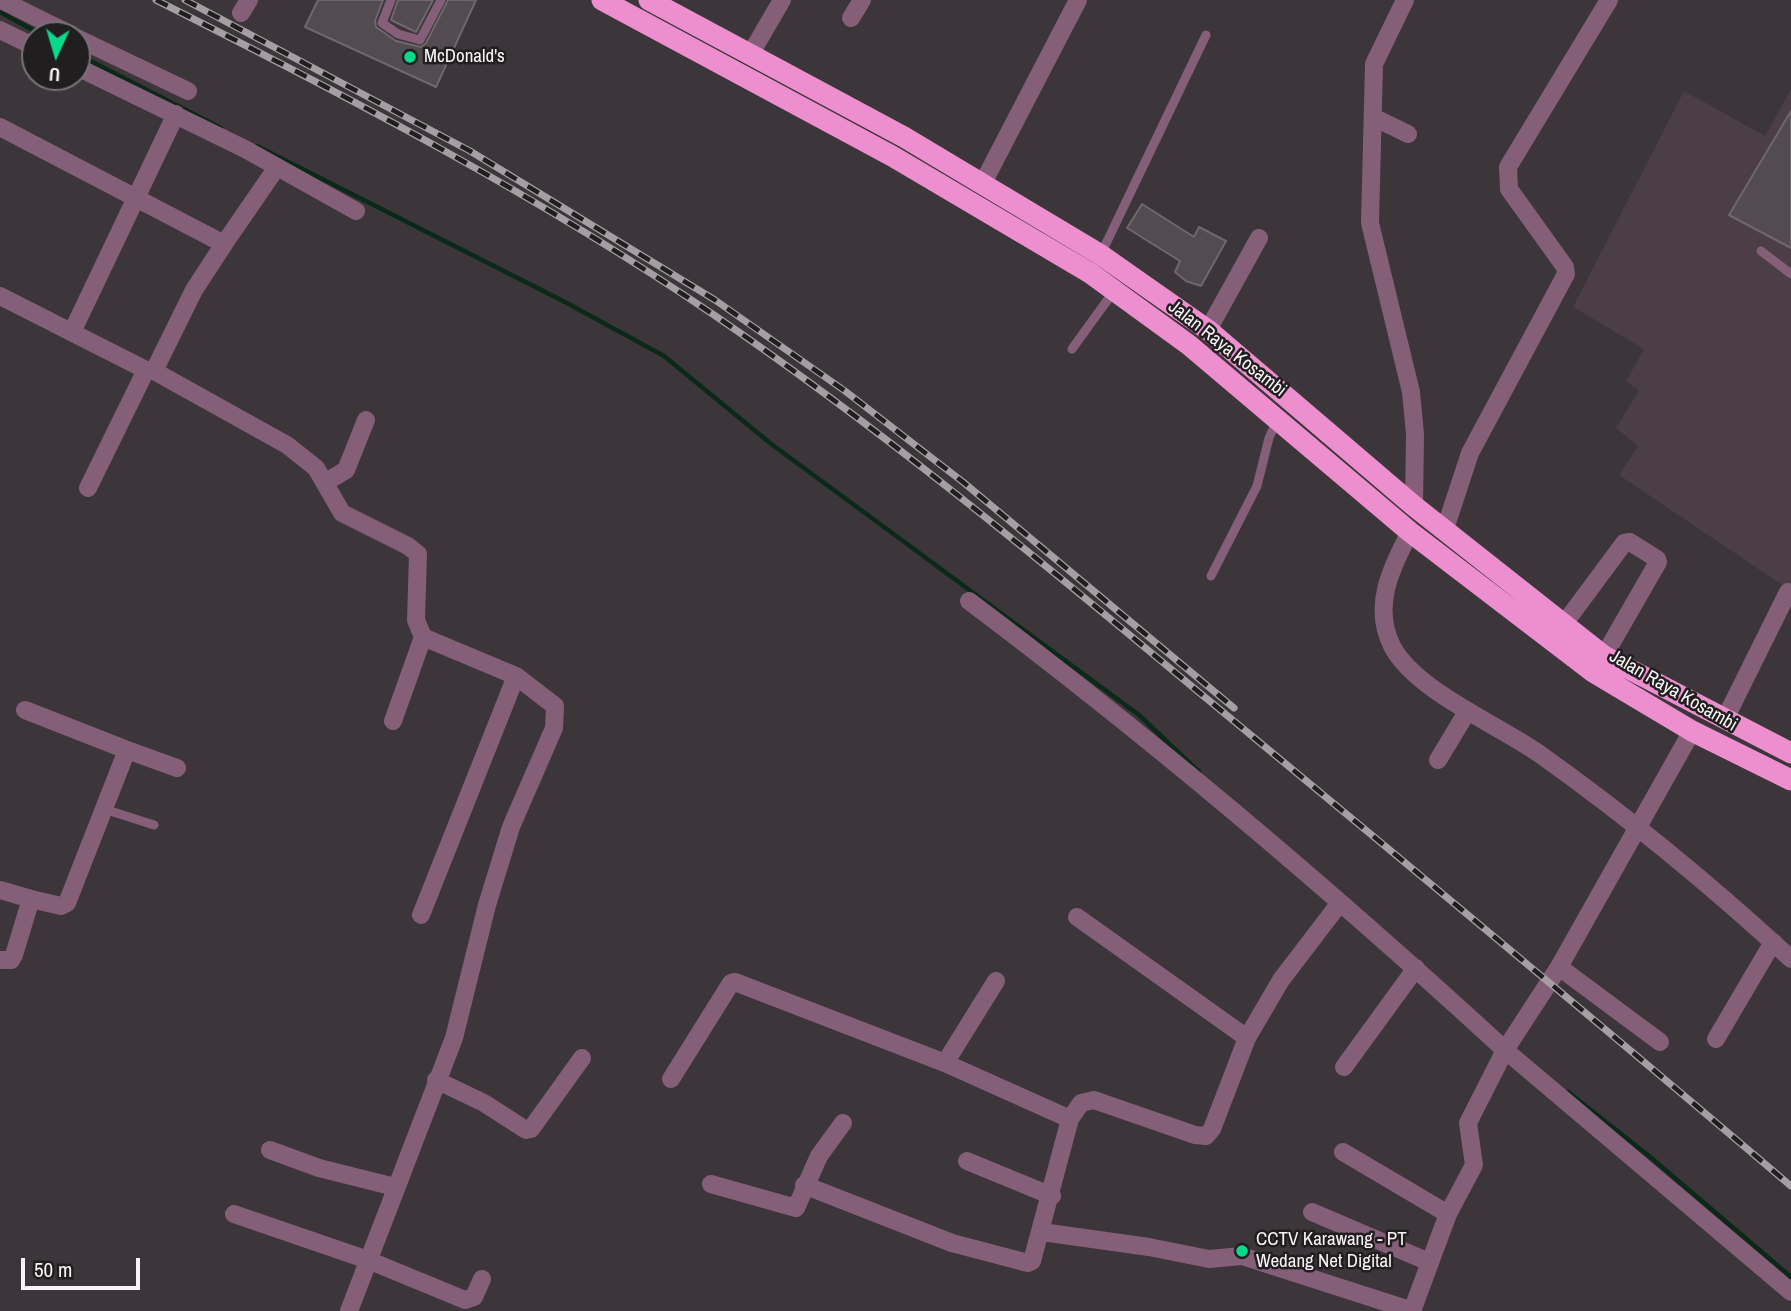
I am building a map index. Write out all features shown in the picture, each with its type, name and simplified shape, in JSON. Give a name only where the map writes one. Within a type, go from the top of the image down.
[{"type":"highway","name":"Jalan Raya Kosambi","points":[[602,0],[892,156],[1016,227],[1114,291],[1279,418],[1410,532],[1593,672],[1692,731],[1791,780]]},
{"type":"highway","name":"Jalan Raya Kosambi","points":[[649,0],[983,183],[1101,255],[1208,330],[1415,506],[1604,656],[1791,753]]},
{"type":"street","points":[[1,0],[44,21]]},
{"type":"street","points":[[750,55],[782,0]]},
{"type":"street","points":[[851,18],[862,0]]},
{"type":"street","points":[[983,183],[1078,0]]},
{"type":"street","points":[[1405,0],[1374,64],[1370,223],[1411,392],[1415,434],[1415,506]]},
{"type":"street","points":[[1445,529],[1470,453],[1566,274],[1564,267],[1509,189],[1508,167],[1609,0]]},
{"type":"street","points":[[0,30],[21,40]]},
{"type":"street","points":[[91,51],[112,70],[176,114],[356,211]]},
{"type":"street","points":[[91,68],[112,70],[188,91]]},
{"type":"street","points":[[72,332],[176,114]]},
{"type":"street","points":[[1373,117],[1408,134]]},
{"type":"street","points":[[0,127],[224,244]]},
{"type":"street","points":[[88,488],[194,290],[277,167]]},
{"type":"street","points":[[1208,330],[1259,239]]},
{"type":"street","points":[[0,296],[150,370],[287,445],[316,468],[326,482],[332,500],[342,513],[408,546],[418,554],[416,620],[423,636],[393,721]]},
{"type":"street","points":[[326,482],[346,470],[366,420]]},
{"type":"street","points":[[1410,532],[1394,564],[1384,594],[1382,613],[1393,648],[1403,662],[1467,712],[1539,753],[1717,893],[1791,959]]},
{"type":"street","points":[[1564,624],[1624,543],[1630,542],[1657,559],[1658,562],[1604,656]]},
{"type":"street","points":[[1725,719],[1788,592]]},
{"type":"street","points":[[968,601],[1077,682],[1416,968],[1791,1293]]},
{"type":"street","points":[[349,1311],[454,1038],[467,981],[511,827],[556,722],[555,706],[516,676],[423,636]]},
{"type":"street","points":[[421,915],[516,676]]},
{"type":"street","points":[[25,710],[177,768]]},
{"type":"street","points":[[1438,760],[1467,712]]},
{"type":"street","points":[[1042,1232],[1149,1247],[1209,1259],[1242,1256],[1412,1311],[1448,1214],[1474,1165],[1468,1123],[1507,1046],[1559,967],[1692,731]]},
{"type":"street","points":[[0,890],[61,906],[67,903],[127,750]]},
{"type":"street","points":[[0,960],[11,960],[14,955],[31,899]]},
{"type":"street","points":[[804,1185],[952,1243],[1022,1264],[1032,1261],[1052,1195],[1070,1119],[1081,1103],[1094,1100],[1195,1135],[1206,1136],[1212,1129],[1247,1038],[1281,980],[1339,904]]},
{"type":"street","points":[[1077,917],[1247,1038]]},
{"type":"street","points":[[1716,1038],[1773,942]]},
{"type":"street","points":[[1559,967],[1660,1042]]},
{"type":"street","points":[[1345,1067],[1416,968]]},
{"type":"street","points":[[945,1063],[996,981]]},
{"type":"street","points":[[671,1079],[731,983],[735,982],[945,1063],[1070,1119]]},
{"type":"street","points":[[436,1080],[484,1103],[526,1130],[531,1129],[582,1058]]},
{"type":"street","points":[[711,1184],[793,1209],[798,1206],[804,1185],[819,1156],[843,1124]]},
{"type":"street","points":[[270,1150],[319,1168],[395,1187]]},
{"type":"street","points":[[1343,1152],[1448,1214]]},
{"type":"street","points":[[967,1161],[1052,1195]]},
{"type":"street","points":[[1312,1212],[1429,1262]]},
{"type":"street","points":[[234,1214],[368,1260],[465,1300],[474,1297],[482,1279]]},
{"type":"lane","points":[[391,0],[382,23],[398,34],[420,40],[441,0]]},
{"type":"lane","points":[[1101,255],[1206,35]]},
{"type":"lane","points":[[1761,251],[1791,274]]},
{"type":"lane","points":[[1072,349],[1114,291]]},
{"type":"lane","points":[[1211,576],[1256,486],[1269,438],[1279,418]]},
{"type":"lane","points":[[104,809],[154,825]]},
{"type":"shaded area","points":[[1791,89],[1791,591],[1619,475],[1638,446],[1616,428],[1639,390],[1626,381],[1644,349],[1573,307],[1684,91],[1765,136]]},
{"type":"building","name":"McDonald's","points":[[318,0],[383,0],[375,21],[376,27],[396,41],[421,47],[426,43],[448,0],[476,0],[436,87],[305,27]]},
{"type":"building","points":[[398,0],[433,0],[416,32],[391,20]]},
{"type":"building","points":[[1791,111],[1791,248],[1729,215]]},
{"type":"building","points":[[1142,204],[1194,237],[1199,227],[1226,241],[1201,286],[1186,281],[1175,272],[1180,261],[1127,228]]},
{"type":"waterway","points":[[0,12],[21,24]]},
{"type":"waterway","points":[[91,61],[221,128]]},
{"type":"waterway","points":[[257,146],[565,302],[664,356],[770,443],[1139,715],[1199,772]]},
{"type":"waterway","points":[[1568,1092],[1649,1156],[1791,1277]]},
{"type":"railway","points":[[156,0],[370,110],[510,188],[647,271],[779,360],[905,454],[1029,552],[1791,1186]]},
{"type":"railway","points":[[185,0],[470,151],[715,300],[845,391],[963,482],[1234,708]]},
{"type":"place","name":"McDonald's","points":[[410,57]]},
{"type":"place","name":"CCTV Karawang - PT Wedang Net Digital","points":[[1242,1251]]}]
